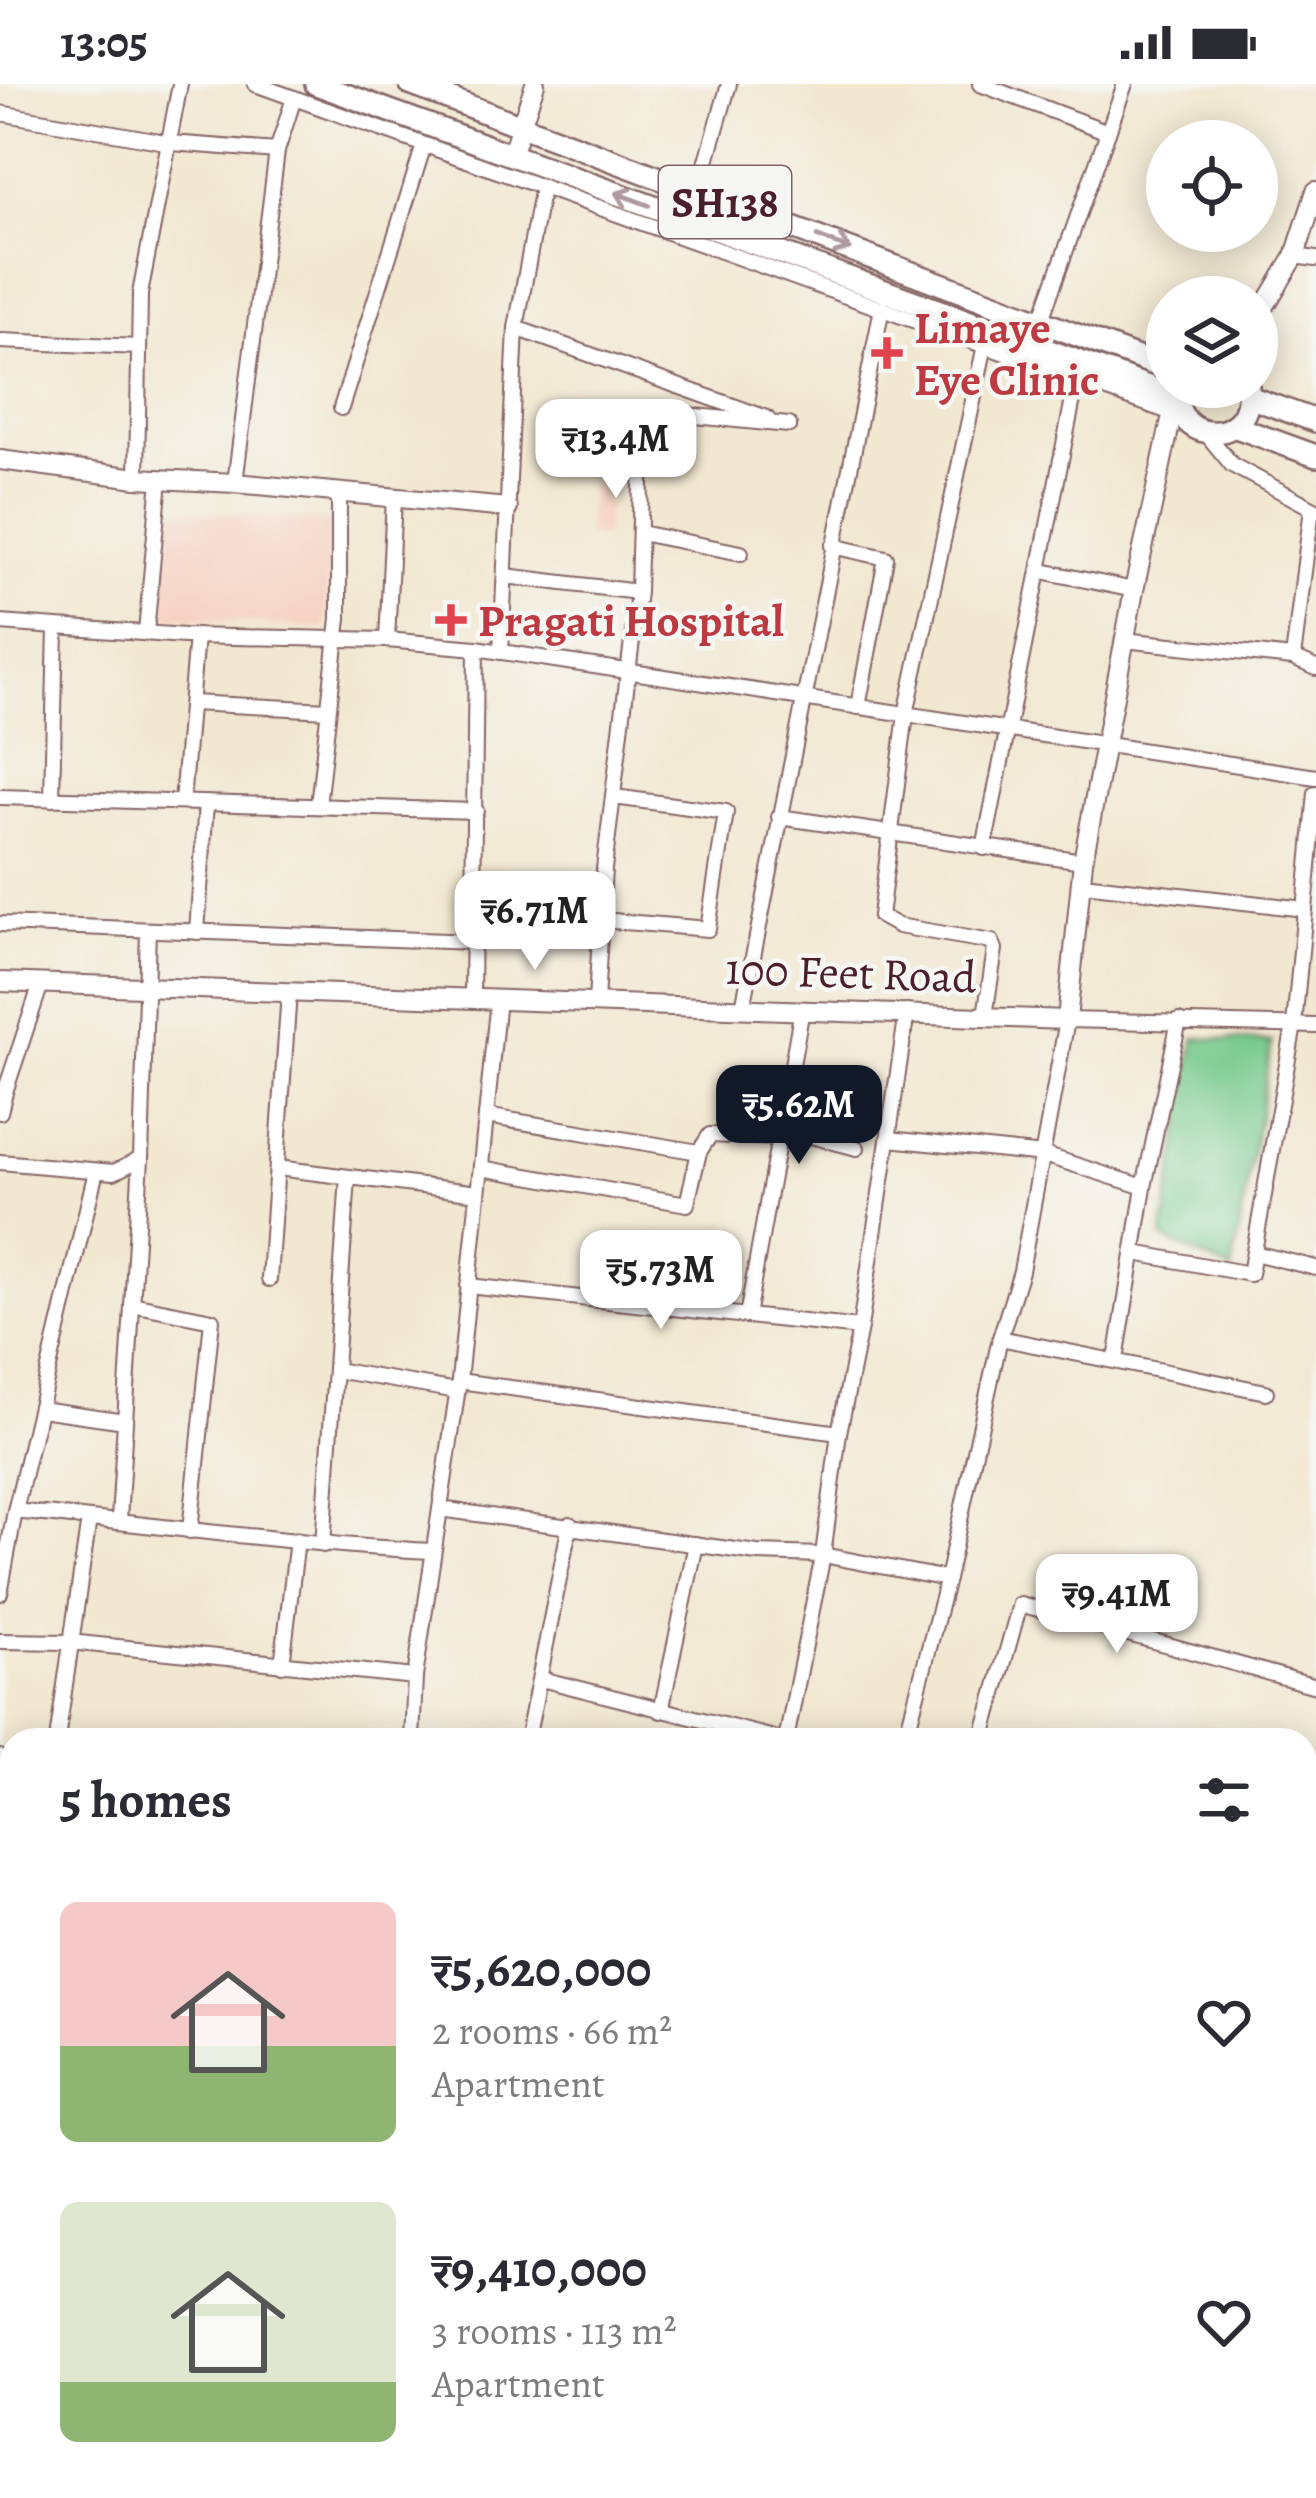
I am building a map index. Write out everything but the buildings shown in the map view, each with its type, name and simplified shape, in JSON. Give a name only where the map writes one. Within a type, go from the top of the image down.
[{"type":"highway","points":[[316,84],[1146,388]]},
{"type":"highway","name":"SH138","points":[[410,84],[1041,320]]},
{"type":"highway","points":[[1041,320],[1146,361]]},
{"type":"highway","points":[[1278,405],[1316,421]]},
{"type":"highway","points":[[1180,408],[1185,419],[1217,432],[1233,426],[1247,408]]},
{"type":"highway","points":[[1233,426],[1316,456]]},
{"type":"main road","points":[[511,155],[535,84]]},
{"type":"main road","points":[[1278,285],[1295,256],[1316,191]]},
{"type":"main road","points":[[1067,1020],[1083,861],[1173,408]]},
{"type":"main road","points":[[0,460],[137,478],[508,508]]},
{"type":"main road","name":"100 Feet Road","points":[[0,982],[1067,1020]]},
{"type":"street","points":[[137,478],[140,294],[180,84]]},
{"type":"street","points":[[255,84],[1077,379],[1146,393]]},
{"type":"street","points":[[698,192],[729,84]]},
{"type":"street","points":[[980,84],[1108,132]]},
{"type":"street","points":[[1041,320],[1125,84]]},
{"type":"street","points":[[236,483],[277,151],[294,98]]},
{"type":"street","points":[[0,113],[171,142],[277,151]]},
{"type":"street","points":[[341,408],[424,145]]},
{"type":"street","points":[[502,652],[516,328],[542,188]]},
{"type":"street","points":[[1295,256],[1316,259]]},
{"type":"street","points":[[743,1007],[882,308]]},
{"type":"street","points":[[516,328],[788,425],[643,411],[638,592],[596,1002]]},
{"type":"street","points":[[0,341],[139,347]]},
{"type":"street","points":[[985,345],[907,714],[880,916],[898,926],[992,942],[985,1016]]},
{"type":"street","points":[[984,848],[1077,379]]},
{"type":"street","points":[[1205,431],[1232,465],[1314,509],[1293,658]]},
{"type":"street","points":[[146,633],[160,479]]},
{"type":"street","points":[[318,806],[339,618],[339,497]]},
{"type":"street","points":[[387,640],[394,497]]},
{"type":"street","points":[[640,533],[741,553]]},
{"type":"street","points":[[833,546],[886,558],[858,707]]},
{"type":"street","points":[[1042,571],[1134,590]]},
{"type":"street","points":[[505,576],[638,592]]},
{"type":"street","points":[[0,623],[196,636],[387,640],[502,652],[1316,776]]},
{"type":"street","points":[[52,799],[56,627]]},
{"type":"street","points":[[182,802],[196,636]]},
{"type":"street","points":[[1124,640],[1293,658],[1316,668]]},
{"type":"street","points":[[472,998],[476,649]]},
{"type":"street","points":[[191,703],[328,710]]},
{"type":"street","points":[[1135,1253],[1250,1274],[1294,1025],[1316,793]]},
{"type":"street","points":[[0,797],[476,811]]},
{"type":"street","points":[[601,920],[708,929],[726,812],[614,797]]},
{"type":"street","points":[[197,932],[206,803]]},
{"type":"street","points":[[779,817],[1083,861]]},
{"type":"street","points":[[1083,884],[1305,909]]},
{"type":"street","points":[[0,924],[473,942]]},
{"type":"street","points":[[119,1520],[141,1159],[148,930]]},
{"type":"street","points":[[0,1112],[2,1092],[41,984]]},
{"type":"street","points":[[269,1279],[290,992]]},
{"type":"street","points":[[413,1728],[415,1677],[458,1386],[498,999]]},
{"type":"street","points":[[747,1316],[802,1009]]},
{"type":"street","points":[[787,1728],[823,1555],[908,1012]]},
{"type":"street","points":[[908,1728],[1000,1339],[1022,1271],[1067,1020],[1316,1025]]},
{"type":"street","points":[[1116,1360],[1144,1187],[1179,1021]]},
{"type":"street","points":[[486,1115],[699,1152]]},
{"type":"street","points":[[481,1168],[687,1204],[699,1152],[710,1135],[780,1133],[857,1148]]},
{"type":"street","points":[[889,1138],[1044,1155],[1144,1187]]},
{"type":"street","points":[[0,1162],[114,1172],[141,1159]]},
{"type":"street","points":[[277,1168],[478,1192]]},
{"type":"street","points":[[0,1593],[96,1171]]},
{"type":"street","points":[[323,1545],[348,1177]]},
{"type":"street","points":[[1254,1253],[1316,1268]]},
{"type":"street","points":[[469,1286],[860,1328]]},
{"type":"street","points":[[133,1304],[212,1320],[190,1531]]},
{"type":"street","points":[[1000,1339],[1266,1392]]},
{"type":"street","points":[[335,1370],[839,1433]]},
{"type":"street","points":[[40,1409],[125,1421]]},
{"type":"street","points":[[440,1509],[757,1553],[823,1555],[947,1579]]},
{"type":"street","points":[[15,1511],[323,1545],[433,1551]]},
{"type":"street","points":[[58,1728],[89,1519]]},
{"type":"street","points":[[530,1728],[570,1524]]},
{"type":"street","points":[[282,1665],[297,1540]]},
{"type":"street","points":[[662,1711],[696,1544]]},
{"type":"street","points":[[985,1728],[1020,1604],[1316,1686]]},
{"type":"street","points":[[0,1641],[69,1642],[415,1677]]},
{"type":"street","points":[[541,1679],[734,1728]]},
{"type":"shaded area","points":[[555,395],[619,402],[605,537],[586,535],[596,441],[551,436]]},
{"type":"shaded area","points":[[164,510],[331,521],[326,628],[160,616]]},
{"type":"green space","points":[[1195,1038],[1272,1042],[1232,1271],[1162,1238]]},
{"type":"place","name":"Limaye Eye Clinic","points":[[887,353]]},
{"type":"place","name":"Pragati Hospital","points":[[451,620]]}]
